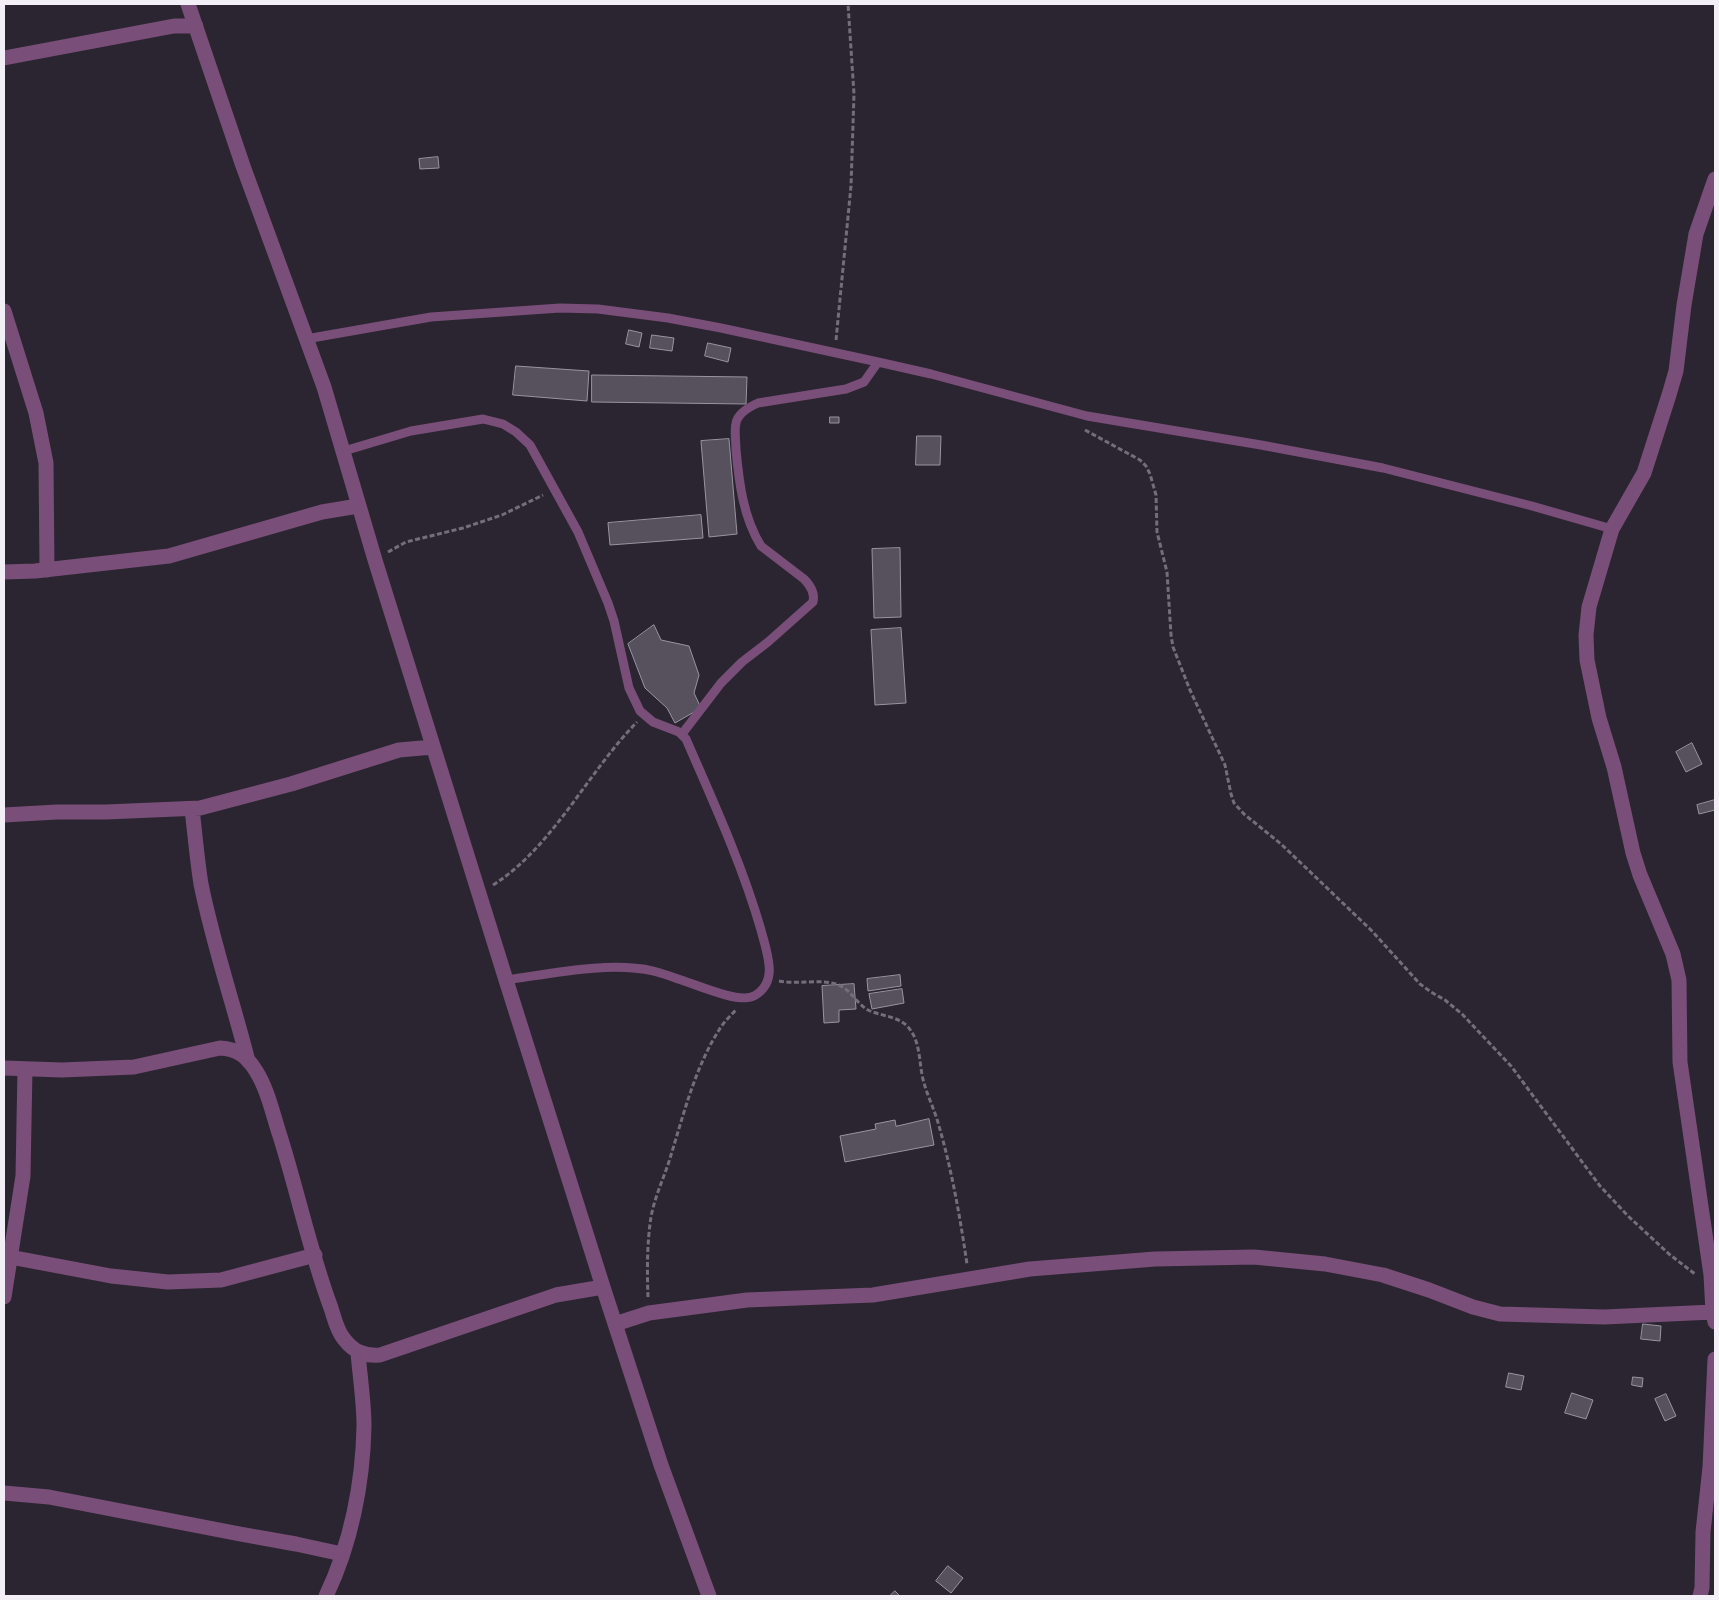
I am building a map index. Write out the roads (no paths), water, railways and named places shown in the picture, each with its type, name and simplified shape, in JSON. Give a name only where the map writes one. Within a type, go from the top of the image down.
[{"type":"street","points":[[188,4],[243,166],[324,387],[344,451],[358,506],[480,900],[603,1287],[661,1465],[709,1596]]},
{"type":"street","points":[[4,58],[174,26],[196,26]]},
{"type":"street","points":[[616,1324],[649,1312],[747,1300],[872,1295],[1030,1270],[1155,1259],[1254,1257],[1325,1264],[1383,1275],[1474,1307],[1500,1314],[1604,1317],[1714,1317],[1680,1062],[1679,980],[1673,954],[1640,876],[1614,767],[1599,718],[1588,660],[1586,635],[1589,607],[1612,529],[1644,474],[1676,371],[1684,305],[1696,234],[1715,180]]},
{"type":"street","points":[[4,313],[36,413],[46,463],[47,570]]},
{"type":"street","points":[[4,572],[47,570],[169,556],[322,512],[358,506]]},
{"type":"street","points":[[4,815],[208,806],[292,784],[400,750],[433,747]]},
{"type":"street","points":[[192,808],[201,882],[216,949],[248,1061]]},
{"type":"street","points":[[4,1068],[62,1070],[134,1067],[220,1048],[232,1049],[240,1054],[257,1072],[265,1091],[292,1175],[314,1255],[342,1338],[358,1353],[368,1356],[380,1355],[556,1295],[603,1287]]},
{"type":"street","points":[[4,1297],[23,1176],[25,1069]]},
{"type":"street","points":[[10,1256],[103,1274],[168,1282],[221,1280],[314,1255]]},
{"type":"street","points":[[326,1596],[336,1575],[358,1497],[364,1426],[358,1353]]},
{"type":"street","points":[[1700,1596],[1702,1588],[1706,1498],[1710,1467],[1715,1359]]},
{"type":"street","points":[[4,1494],[49,1497],[342,1554]]},
{"type":"lane","points":[[306,339],[431,317],[560,308],[588,308],[668,318],[931,374],[1087,416],[1261,445],[1383,468],[1612,529]]},
{"type":"lane","points":[[682,734],[721,684],[742,662],[768,642],[813,602],[814,597],[810,585],[761,546],[756,538],[743,498],[740,481],[735,433],[736,421],[748,408],[758,403],[846,389],[864,382],[878,362]]},
{"type":"lane","points":[[344,451],[411,431],[483,419],[503,424],[516,432],[530,445],[578,532],[608,603],[629,688],[640,711],[653,722],[682,734],[686,739],[752,901],[765,944],[769,970],[768,980],[764,988],[758,994],[746,998],[709,990],[652,971],[617,967],[506,980]]}]
